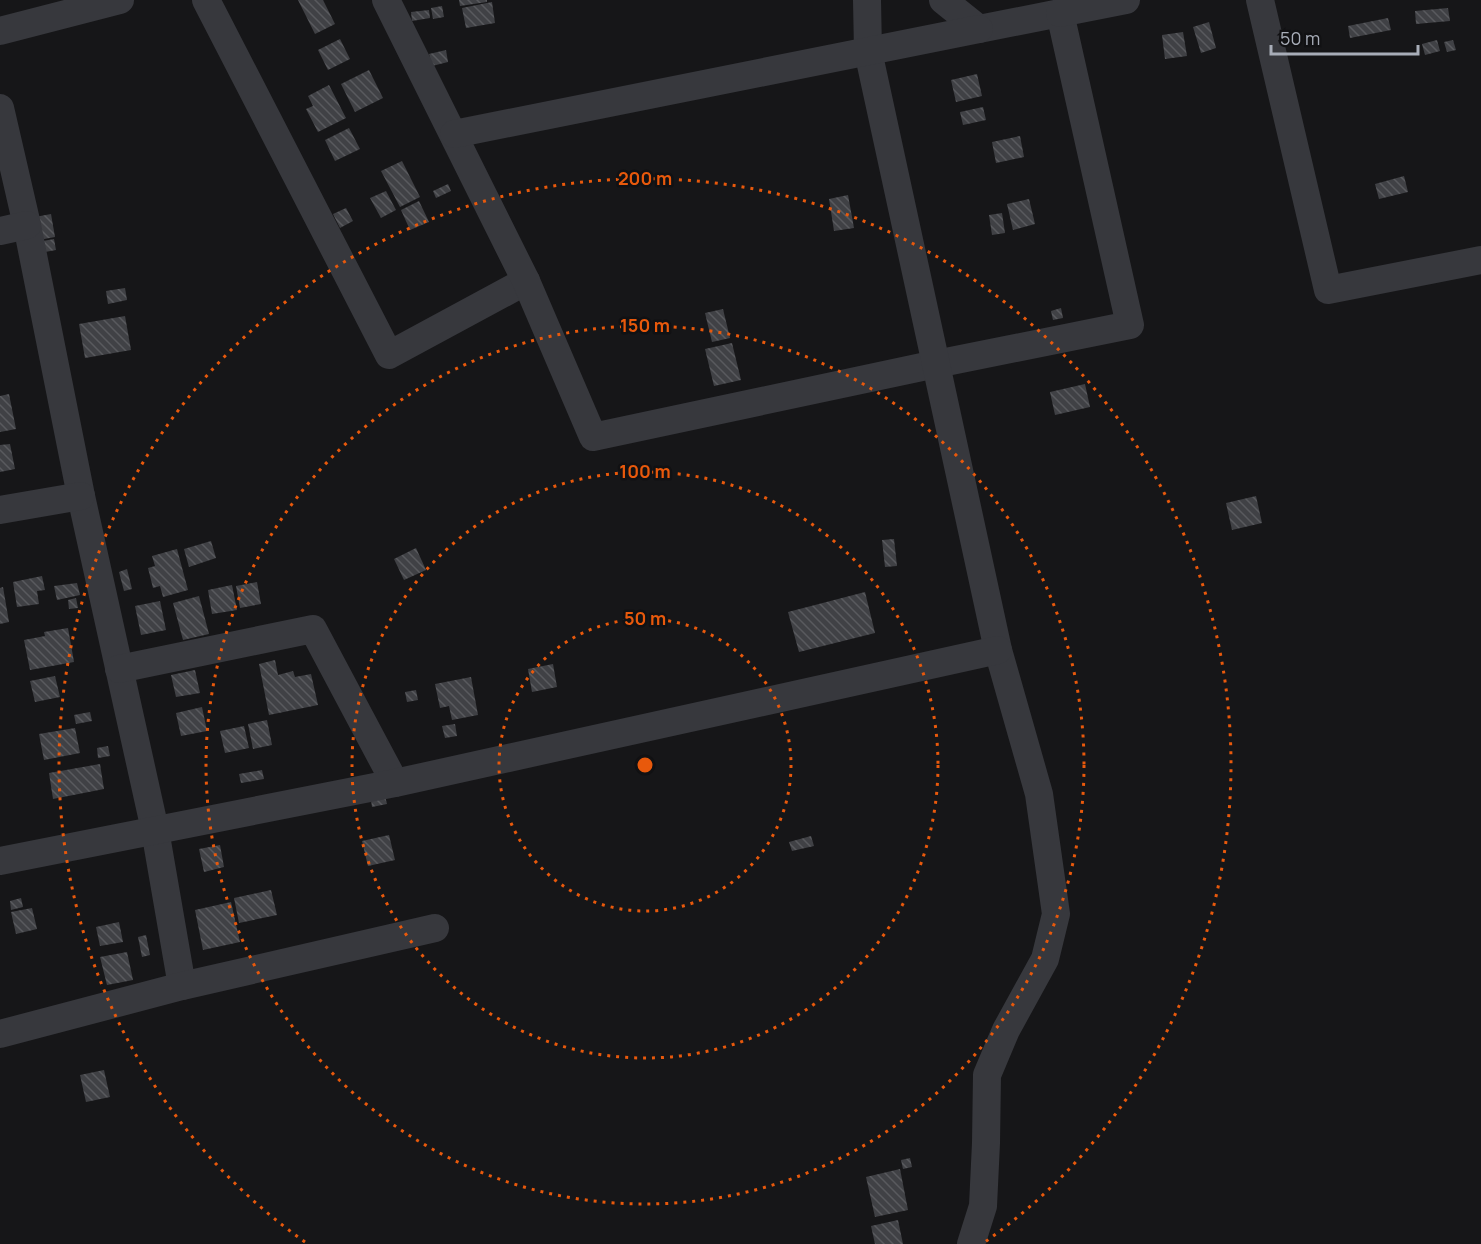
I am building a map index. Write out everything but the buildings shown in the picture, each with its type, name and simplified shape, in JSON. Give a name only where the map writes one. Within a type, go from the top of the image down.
[{"type":"street","points":[[0,31],[120,0]]},
{"type":"street","points":[[206,0],[389,355],[525,281]]},
{"type":"street","points":[[387,0],[525,281],[593,437],[1130,325],[1060,13]]},
{"type":"street","points":[[867,0],[868,51],[998,650],[1039,794],[1056,914],[1046,959],[1006,1030],[987,1075],[983,1206],[971,1244]]},
{"type":"street","points":[[944,0],[980,28]]},
{"type":"street","points":[[454,134],[1126,0]]},
{"type":"street","points":[[1260,0],[1328,290],[1481,260]]},
{"type":"street","points":[[0,108],[27,225],[81,496],[154,830],[182,986]]},
{"type":"street","points":[[0,231],[27,225]]},
{"type":"street","points":[[0,510],[81,496]]},
{"type":"street","points":[[119,669],[313,629],[396,783]]},
{"type":"street","points":[[0,861],[396,783],[998,650]]},
{"type":"street","points":[[0,1034],[182,986],[435,928]]}]
